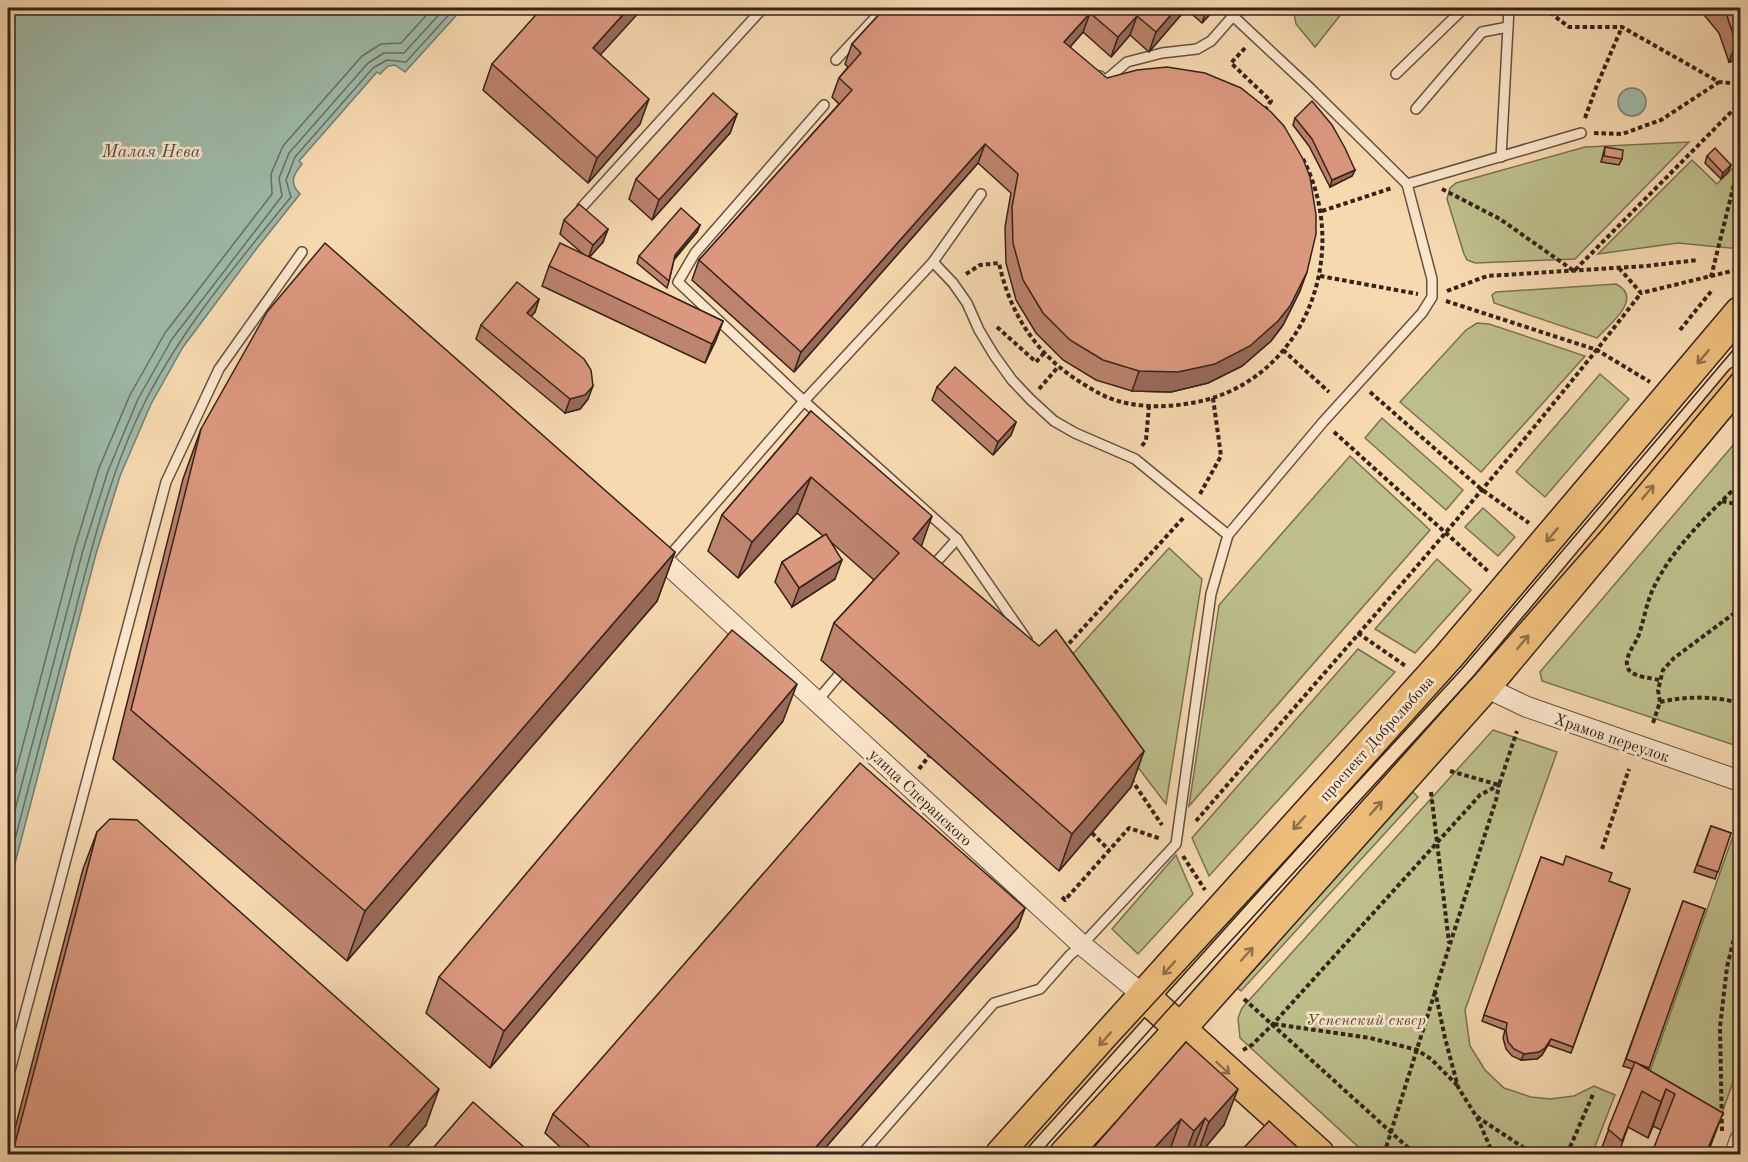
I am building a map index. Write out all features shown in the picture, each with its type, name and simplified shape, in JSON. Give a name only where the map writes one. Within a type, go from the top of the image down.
[{"type":"main road","name":"проспект Добролюбова","points":[[1001,1155],[1449,656],[1740,312]]},
{"type":"main road","points":[[1065,1155],[1485,687],[1740,381]]},
{"type":"main road","name":"улица Сперанского","points":[[1144,996],[1271,1118],[1319,1155]]},
{"type":"street","name":"улица Сперанского","points":[[665,562],[1082,945],[1144,996]]},
{"type":"street","name":"Храмов переулок","points":[[1485,687],[1535,710],[1740,781]]},
{"type":"street","points":[[1731,1137],[1735,1155]]},
{"type":"lane","points":[[582,207],[763,8]]},
{"type":"lane","points":[[836,60],[884,8]]},
{"type":"lane","points":[[1088,66],[1105,81],[1127,62],[1162,53],[1197,49],[1211,41],[1241,8]]},
{"type":"lane","points":[[1396,74],[1464,8]]},
{"type":"lane","points":[[1502,157],[1509,8]]},
{"type":"lane","points":[[862,1155],[993,1003],[1040,989],[1176,844],[1211,594],[1228,535],[1323,422],[1422,313],[1432,297],[1432,279],[1407,184],[1233,16]]},
{"type":"lane","points":[[1416,109],[1482,32],[1508,27]]},
{"type":"lane","points":[[824,105],[695,253],[678,282],[804,401],[957,539],[1027,640]]},
{"type":"lane","points":[[1407,184],[1581,133]]},
{"type":"lane","points":[[665,562],[804,401],[933,262],[981,194]]},
{"type":"lane","points":[[8,1078],[166,482],[219,369],[302,252]]},
{"type":"lane","points":[[933,262],[967,303],[994,355],[1012,380],[1030,399],[1054,421],[1075,433],[1136,459],[1228,535]]},
{"type":"lane","points":[[921,580],[957,539]]},
{"type":"lane","points":[[817,701],[838,675]]},
{"type":"path","points":[[1544,8],[1569,27],[1622,27],[1719,82],[1740,84]]},
{"type":"path","points":[[1622,27],[1597,85],[1581,133],[1622,134],[1661,120],[1719,82]]},
{"type":"path","points":[[1231,63],[1272,101],[1262,114]]},
{"type":"path","points":[[1574,271],[1740,103]]},
{"type":"path","points":[[1256,110],[1267,118]]},
{"type":"path","points":[[980,265],[999,263],[1010,302],[1044,353],[1058,367],[1092,389],[1110,398],[1149,406],[1170,406],[1213,398],[1251,379],[1283,350],[1306,316],[1320,276],[1324,234],[1322,211],[1317,192],[1301,155]]},
{"type":"path","points":[[1711,277],[1740,159]]},
{"type":"path","points":[[1423,179],[1500,219],[1574,271]]},
{"type":"path","points":[[1322,211],[1407,184]]},
{"type":"path","points":[[1432,297],[1487,276],[1619,268],[1698,260]]},
{"type":"path","points":[[1619,268],[1641,293]]},
{"type":"path","points":[[1176,844],[1481,489],[1597,350],[1641,293],[1740,269]]},
{"type":"path","points":[[1320,276],[1432,297],[1597,350],[1650,382]]},
{"type":"path","points":[[1680,330],[1713,289]]},
{"type":"path","points":[[991,322],[1036,362],[1044,353]]},
{"type":"path","points":[[1283,350],[1319,383]]},
{"type":"path","points":[[1040,387],[1058,367]]},
{"type":"path","points":[[1360,383],[1481,489],[1534,526]]},
{"type":"path","points":[[1059,655],[1193,507],[1221,456],[1213,398]]},
{"type":"path","points":[[1146,440],[1149,406]]},
{"type":"path","points":[[1323,422],[1492,575]]},
{"type":"path","points":[[1659,680],[1629,672],[1627,660],[1637,638],[1646,607],[1664,570],[1740,483]]},
{"type":"path","points":[[1722,501],[1740,505]]},
{"type":"path","points":[[1653,723],[1660,702],[1658,690],[1663,670],[1674,658],[1740,609]]},
{"type":"path","points":[[1358,633],[1411,669]]},
{"type":"path","points":[[1660,702],[1696,696],[1740,703]]},
{"type":"path","points":[[1384,1155],[1496,800],[1498,785],[1517,731]]},
{"type":"path","points":[[910,763],[918,770],[929,756]]},
{"type":"path","points":[[1602,849],[1629,769]]},
{"type":"path","points":[[1450,771],[1498,785]]},
{"type":"path","points":[[1130,778],[1176,844],[1205,891]]},
{"type":"path","points":[[1242,1050],[1252,1045],[1273,1024],[1480,795],[1498,785]]},
{"type":"path","points":[[1431,792],[1449,944]]},
{"type":"path","points":[[1056,892],[1065,900],[1129,828],[1176,844]]},
{"type":"path","points":[[1092,833],[1109,850]]},
{"type":"path","points":[[1731,1137],[1720,1028],[1727,967],[1740,914]]},
{"type":"path","points":[[1435,991],[1444,1038],[1458,1087]]},
{"type":"path","points":[[1244,999],[1415,1155]]},
{"type":"path","points":[[1273,1024],[1371,1038],[1417,1050],[1431,1059],[1458,1087],[1476,1116],[1493,1155]]},
{"type":"path","points":[[1567,1155],[1594,1092]]},
{"type":"path","points":[[1476,1116],[1533,1155]]},
{"type":"green space","points":[[1293,8],[1346,8],[1315,47],[1296,24]]},
{"type":"green space","points":[[1740,140],[1740,249],[1678,243],[1598,254],[1692,160],[1717,184],[1736,165]]},
{"type":"green space","points":[[1689,142],[1575,259],[1475,263],[1467,260],[1447,199],[1450,188],[1456,183],[1585,147]]},
{"type":"green space","points":[[1616,284],[1624,290],[1627,296],[1626,304],[1597,338],[1494,303],[1492,295],[1496,292]]},
{"type":"green space","points":[[1477,323],[1489,324],[1585,356],[1481,472],[1400,402],[1466,330]]},
{"type":"green space","points":[[1600,374],[1629,399],[1545,497],[1516,472]]},
{"type":"green space","points":[[1382,418],[1463,490],[1446,510],[1365,438]]},
{"type":"green space","points":[[1740,437],[1740,747],[1542,681],[1540,672]]},
{"type":"green space","points":[[1350,456],[1430,530],[1189,806],[1219,605]]},
{"type":"green space","points":[[1483,508],[1515,537],[1498,556],[1465,527]]},
{"type":"green space","points":[[1169,548],[1202,579],[1166,804],[1061,667]]},
{"type":"green space","points":[[1437,559],[1471,590],[1415,653],[1375,629]]},
{"type":"green space","points":[[1358,649],[1395,672],[1209,876],[1192,838]]},
{"type":"green space","name":"Успенский сквер","points":[[1493,730],[1557,752],[1465,1010],[1470,1046],[1485,1070],[1504,1088],[1531,1097],[1550,1099],[1574,1096],[1594,1086],[1615,1095],[1592,1154],[1366,1154],[1240,1038],[1238,1018],[1242,1008]]},
{"type":"green space","points":[[1413,792],[1418,797],[1241,991],[1235,986]]},
{"type":"green space","points":[[1740,816],[1740,1062],[1710,1147],[1638,1105]]},
{"type":"green space","points":[[1176,855],[1193,894],[1138,954],[1112,929]]},
{"type":"water","name":"Малая Нева","points":[[8,8],[463,8],[405,72],[395,65],[388,66],[380,74],[377,72],[299,161],[302,164],[296,172],[293,183],[300,194],[183,347],[151,404],[120,476],[96,554],[8,890]]},
{"type":"water","points":[[1632,88],[1642,92],[1646,102],[1642,112],[1632,116],[1622,112],[1618,102],[1622,92]]},
{"type":"building","points":[[542,8],[629,8],[593,48],[649,99],[597,158],[492,64]]},
{"type":"building","points":[[885,8],[1177,8],[1156,32],[1137,16],[1118,37],[1090,13],[1064,42],[1107,78],[1137,70],[1167,67],[1205,73],[1241,88],[1271,112],[1284,126],[1303,159],[1310,177],[1316,215],[1316,234],[1307,272],[1290,306],[1278,321],[1250,346],[1215,364],[1178,372],[1139,371],[1103,360],[1070,340],[1043,313],[1023,280],[1013,243],[1012,207],[1018,174],[985,144],[801,352],[699,260],[852,90],[839,78],[861,53],[852,44]]},
{"type":"building","points":[[1721,8],[1740,8],[1740,42],[1736,43],[1726,13]]},
{"type":"building","points":[[713,93],[737,114],[659,200],[636,179]]},
{"type":"building","points":[[1312,101],[1332,125],[1355,170],[1332,180],[1312,139],[1295,118]]},
{"type":"building","points":[[1605,147],[1623,150],[1622,159],[1604,156]]},
{"type":"building","points":[[1715,148],[1731,165],[1723,173],[1707,156]]},
{"type":"building","points":[[579,204],[608,229],[593,245],[564,220]]},
{"type":"building","points":[[681,208],[700,225],[675,255],[669,281],[639,256]]},
{"type":"building","points":[[325,243],[675,552],[365,911],[131,710],[201,429],[267,312]]},
{"type":"building","points":[[560,243],[723,321],[712,344],[549,266]]},
{"type":"building","points":[[517,282],[539,299],[527,313],[584,359],[591,370],[593,386],[585,395],[570,399],[481,325]]},
{"type":"building","points":[[955,367],[1016,422],[998,442],[937,387]]},
{"type":"building","points":[[811,411],[932,516],[913,539],[1039,646],[1056,630],[1144,751],[1072,834],[834,623],[899,553],[811,477],[752,542],[722,515]]},
{"type":"building","points":[[826,534],[842,560],[799,588],[782,562]]},
{"type":"building","points":[[732,630],[797,684],[504,1031],[439,977]]},
{"type":"building","points":[[860,763],[1025,908],[809,1155],[599,1155],[553,1114]]},
{"type":"building","points":[[110,819],[137,820],[439,1089],[382,1155],[12,1155],[97,832]]},
{"type":"building","points":[[1711,826],[1731,833],[1718,872],[1697,865]]},
{"type":"building","points":[[1566,856],[1612,873],[1609,881],[1630,889],[1573,1047],[1551,1039],[1539,1052],[1524,1054],[1514,1049],[1508,1042],[1507,1023],[1484,1015],[1541,857],[1563,865]]},
{"type":"building","points":[[1683,901],[1705,909],[1649,1068],[1626,1059]]},
{"type":"building","points":[[1186,1042],[1238,1089],[1209,1122],[1205,1118],[1194,1131],[1181,1119],[1148,1155],[1087,1155]]},
{"type":"building","points":[[1635,1062],[1723,1113],[1705,1155],[1651,1155],[1675,1094],[1666,1089],[1661,1102],[1642,1091],[1622,1141],[1608,1129]]},
{"type":"building","points":[[473,1102],[533,1155],[427,1155]]},
{"type":"building","points":[[1269,1121],[1306,1155],[1237,1155]]},
{"type":"tram line","points":[[1018,1154],[1115,1045],[1461,670],[1740,342]]},
{"type":"tram line","points":[[1039,1154],[1473,677],[1603,529],[1740,365]]}]
